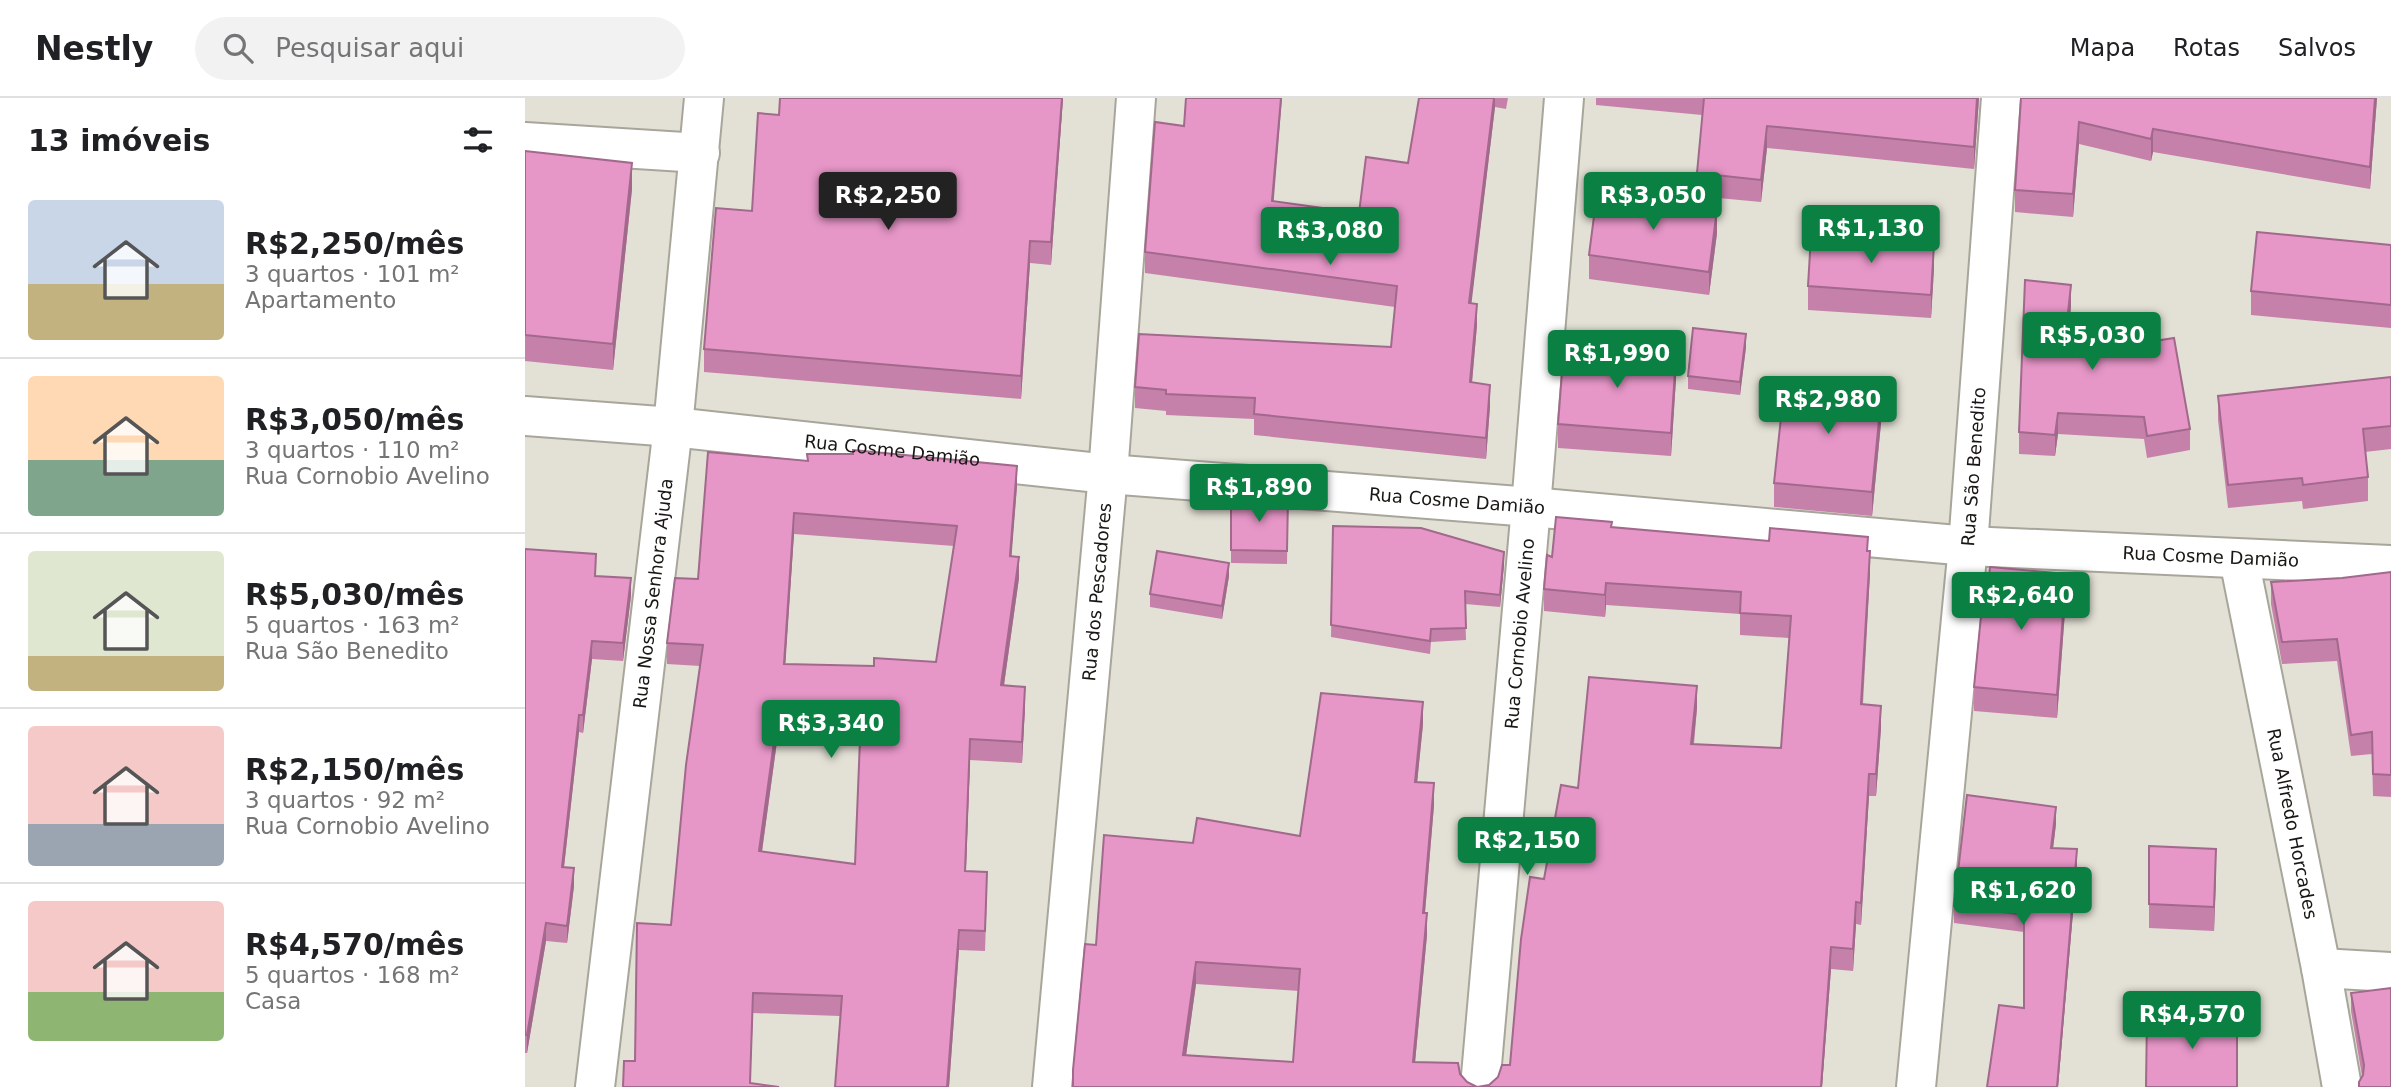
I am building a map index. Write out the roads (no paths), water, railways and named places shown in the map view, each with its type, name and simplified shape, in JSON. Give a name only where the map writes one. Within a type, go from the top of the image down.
[{"type":"street","name":"Rua Nossa Senhora Ajuda","points":[[595,1087],[673,428],[704,98]]},
{"type":"street","name":"Rua dos Pescadores","points":[[1052,1087],[1108,474],[1136,98]]},
{"type":"street","name":"Rua Cornobio Avelino","points":[[1480,1087],[1564,98]]},
{"type":"street","name":"Rua São Benedito","points":[[1916,1087],[1968,546],[2001,98]]},
{"type":"street","points":[[525,142],[700,153]]},
{"type":"street","name":"Rua Cosme Damião","points":[[525,415],[1108,474],[1968,546],[2391,565]]},
{"type":"street","name":"Rua Alfredo Horcades","points":[[2239,559],[2321,968],[2342,1087]]},
{"type":"street","points":[[2321,968],[2391,972]]}]
